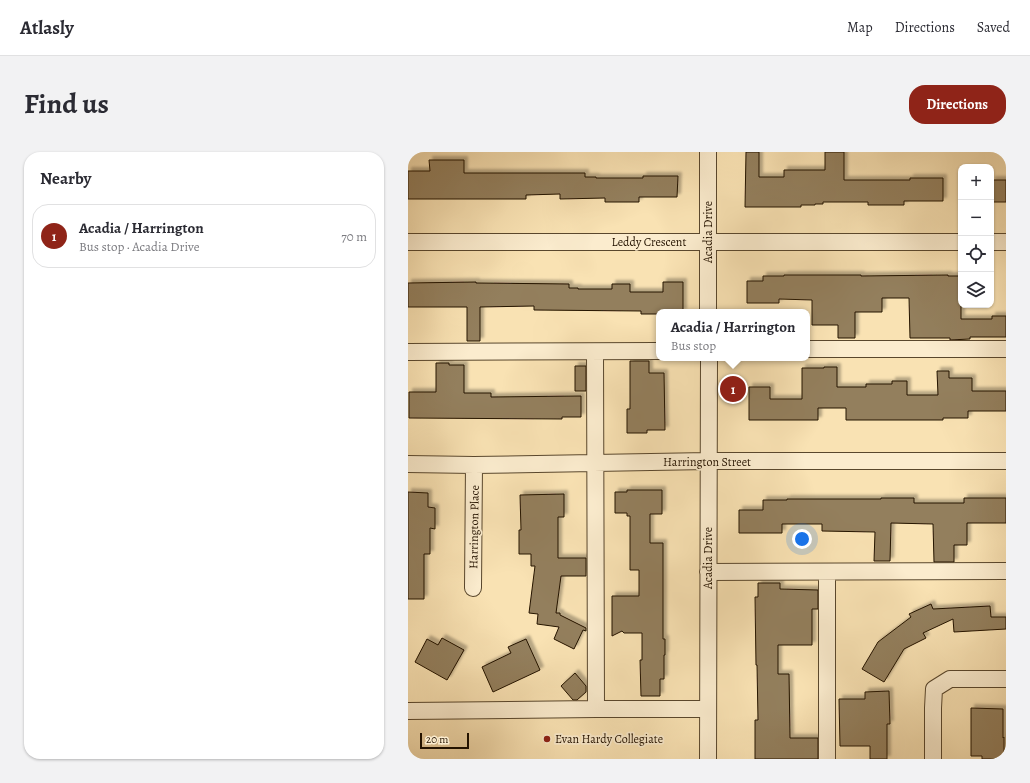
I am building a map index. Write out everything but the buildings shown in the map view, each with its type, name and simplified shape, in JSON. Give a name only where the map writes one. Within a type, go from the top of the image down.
[{"type":"street","name":"Acadia Drive","points":[[708,152],[708,309]]},
{"type":"street","name":"Leddy Crescent","points":[[408,242],[958,242]]},
{"type":"street","points":[[994,242],[1006,242]]},
{"type":"street","points":[[810,349],[1006,349]]},
{"type":"street","points":[[408,352],[656,351]]},
{"type":"street","points":[[595,352],[596,709]]},
{"type":"street","name":"Acadia Drive","points":[[708,361],[708,759]]},
{"type":"street","name":"Harrington Street","points":[[408,464],[474,465],[708,461],[1006,461]]},
{"type":"street","name":"Harrington Place","points":[[473,588],[474,465]]},
{"type":"street","points":[[708,572],[1006,571]]},
{"type":"street","points":[[827,572],[827,759]]},
{"type":"street","points":[[933,759],[934,689],[950,679],[1006,679]]},
{"type":"street","points":[[408,711],[708,709]]},
{"type":"place","name":"Acadia / Harrington","points":[[733,389]]},
{"type":"place","name":"Evan Hardy Collegiate","points":[[547,739]]}]
